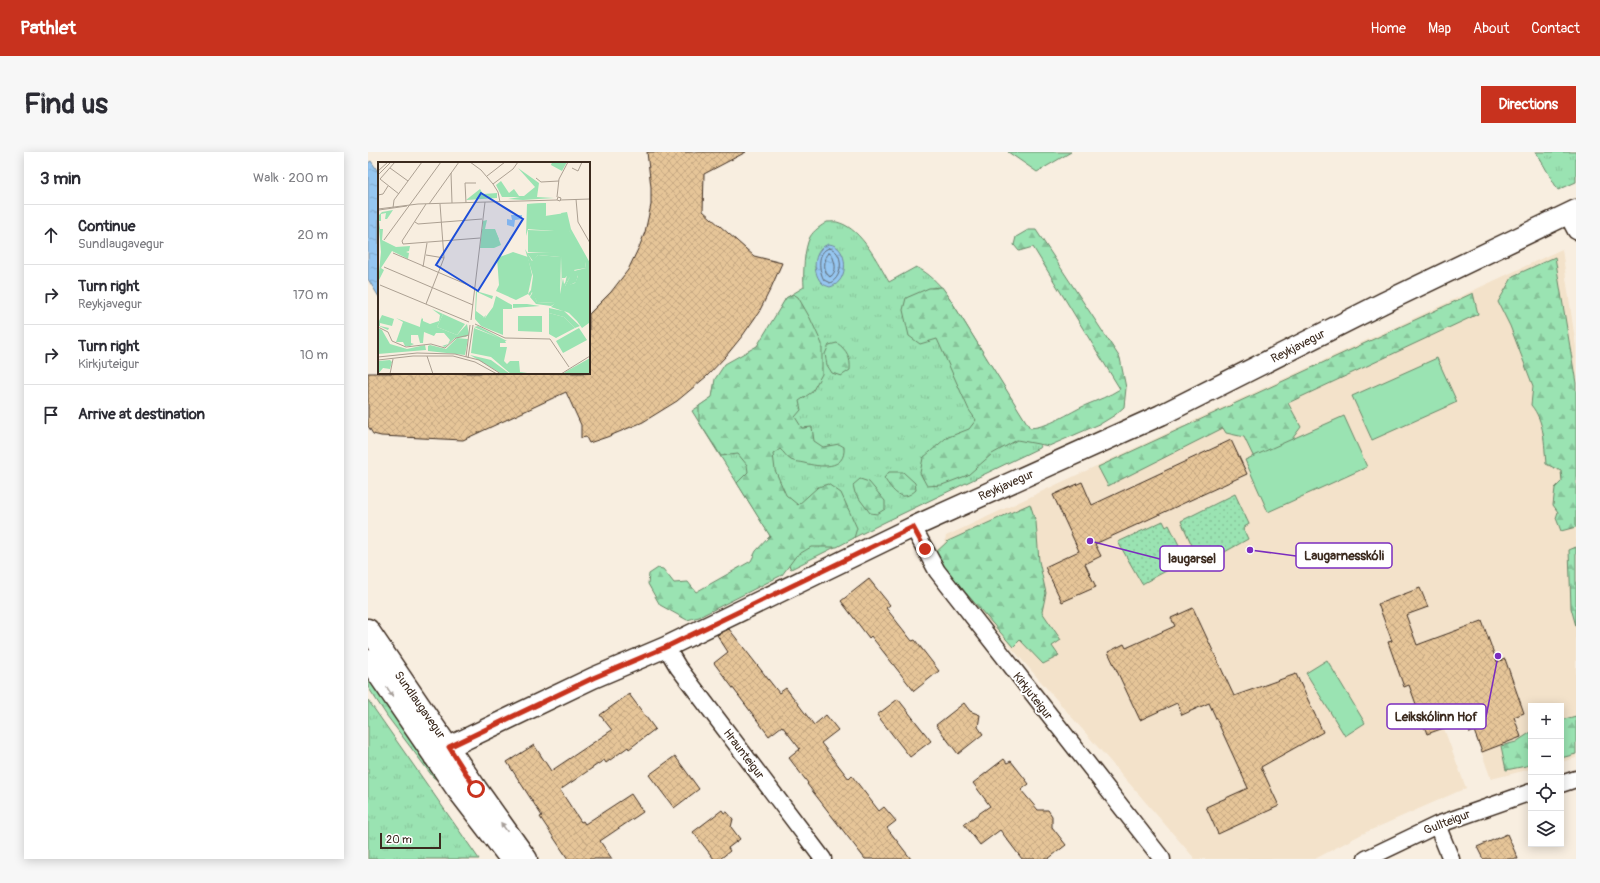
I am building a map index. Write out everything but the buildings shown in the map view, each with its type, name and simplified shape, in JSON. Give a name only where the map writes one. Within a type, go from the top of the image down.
[{"type":"street","name":"Reykjavegur","points":[[442,752],[593,678],[666,647],[913,527],[1161,415],[1383,303],[1573,218]]},
{"type":"street","name":"Kirkjuteigur","points":[[913,527],[937,571],[1162,859]]},
{"type":"street","name":"Sundlaugavegur","points":[[368,629],[442,752],[457,790],[510,859]]},
{"type":"street","name":"Hraunteigur","points":[[666,647],[678,667],[823,859]]},
{"type":"street","name":"Sundlaugavegur","points":[[368,660],[442,752],[476,789],[527,859]]},
{"type":"street","points":[[1564,783],[1576,780]]},
{"type":"street","name":"Gullteigur","points":[[1366,859],[1437,825],[1528,793]]},
{"type":"street","points":[[1437,825],[1451,859]]},
{"type":"shaded area","points":[[1562,249],[1576,347],[1576,758],[1564,761],[1564,703],[1528,703],[1528,770],[1491,779],[1476,737],[1477,730],[1470,733],[1463,714],[1433,699],[1466,788],[1362,834],[1315,859],[1195,859],[930,554],[944,544],[946,536]]},
{"type":"green space","points":[[1008,152],[1071,152],[1037,172]]},
{"type":"green space","points":[[1536,152],[1576,152],[1576,182],[1558,190]]},
{"type":"green space","points":[[827,222],[838,222],[855,232],[869,248],[889,282],[916,267],[937,282],[947,294],[1041,447],[791,569],[692,411],[727,387],[753,361],[786,298],[804,287],[804,261],[808,242],[814,232]]},
{"type":"green space","points":[[1028,230],[1036,230],[1120,358],[1126,388],[1124,407],[1102,423],[1049,446],[1017,440],[992,454],[968,475],[942,485],[927,486],[920,473],[923,458],[946,438],[969,429],[976,420],[969,410],[937,339],[920,344],[909,336],[903,310],[906,298],[929,288],[942,287],[1030,428],[1052,422],[1120,389],[1033,247],[1019,251],[1014,245],[1016,237]]},
{"type":"green space","points":[[1555,257],[1576,383],[1576,527],[1561,531],[1556,518],[1558,512],[1553,505],[1555,488],[1562,481],[1561,471],[1546,464],[1544,441],[1539,418],[1531,405],[1533,386],[1510,326],[1498,302],[1513,276]]},
{"type":"green space","points":[[1473,293],[1478,314],[1288,403],[1301,427],[1286,447],[1255,460],[1244,437],[1226,433],[1223,428],[1108,486],[1098,467]]},
{"type":"green space","points":[[793,294],[798,297],[822,344],[822,374],[812,392],[799,401],[801,410],[795,417],[802,428],[812,427],[814,441],[823,447],[839,444],[844,447],[841,460],[830,466],[817,466],[796,462],[788,458],[780,449],[773,454],[775,470],[786,495],[798,505],[818,487],[828,484],[841,493],[857,528],[854,538],[837,547],[811,547],[796,556],[782,575],[699,617],[687,620],[660,605],[648,584],[649,574],[658,568],[663,569],[674,583],[688,582],[696,592],[751,561],[756,551],[770,536],[737,483],[748,472],[747,465],[738,454],[721,456],[699,422],[699,406],[712,397],[715,379],[725,364],[757,346],[786,298]]},
{"type":"green space","points":[[837,343],[846,351],[850,362],[850,370],[841,376],[832,373],[827,365],[825,354],[829,345]]},
{"type":"green space","points":[[1437,358],[1457,402],[1372,440],[1352,396]]},
{"type":"green space","points":[[1344,416],[1367,467],[1268,512],[1245,460]]},
{"type":"green space","points":[[889,472],[903,472],[915,483],[916,490],[906,496],[898,494],[884,478]]},
{"type":"green space","points":[[860,479],[869,482],[885,501],[885,509],[877,514],[870,513],[855,493],[853,485]]},
{"type":"green space","points":[[1235,494],[1249,524],[1243,528],[1248,539],[1214,558],[1209,549],[1204,551],[1200,545],[1194,550],[1181,521]]},
{"type":"green space","points":[[1030,504],[1036,522],[1039,561],[1046,593],[1042,612],[1061,640],[1052,646],[1059,656],[1043,664],[1020,640],[1013,647],[933,555],[948,541]]},
{"type":"green space","points":[[1163,521],[1166,527],[1169,525],[1183,553],[1179,564],[1142,584],[1118,542]]},
{"type":"green space","points":[[1576,547],[1576,626],[1571,608],[1569,550]]},
{"type":"green space","points":[[1327,660],[1365,723],[1345,736],[1306,673]]},
{"type":"green space","points":[[368,679],[449,788],[433,777],[387,716],[368,687]]},
{"type":"green space","points":[[368,700],[479,859],[368,859]]},
{"type":"green space","points":[[1576,716],[1576,754],[1564,757],[1564,739],[1564,719]]},
{"type":"green space","points":[[1528,734],[1528,766],[1506,770],[1501,746],[1516,742]]},
{"type":"water","points":[[371,161],[378,172],[378,295],[368,279],[368,163]]},
{"type":"water","points":[[829,244],[836,246],[840,251],[844,264],[844,272],[841,278],[837,284],[830,287],[821,282],[815,266],[817,255],[820,250]]},
{"type":"place","name":"laugarsel","points":[[1090,541]]},
{"type":"place","name":"Laugarnesskóli","points":[[1250,550]]},
{"type":"place","name":"Leikskólinn Hof","points":[[1498,656]]},
{"type":"route","points":[[476,789],[449,747],[593,678],[666,647],[913,527],[925,549]]}]
